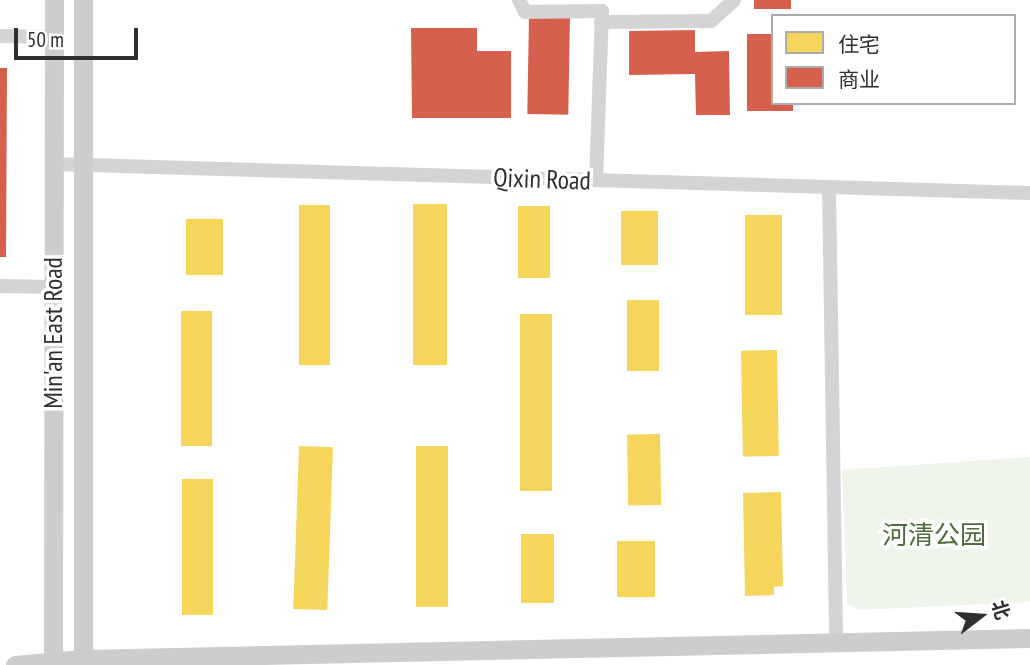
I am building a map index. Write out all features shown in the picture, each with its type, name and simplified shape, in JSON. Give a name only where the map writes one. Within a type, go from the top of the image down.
[{"type":"main road","name":"Min'an East Road","points":[[53,664],[54,0]]},
{"type":"main road","name":"Min'an East Road","points":[[83,0],[83,662]]},
{"type":"main road","points":[[15,665],[1030,638]]},
{"type":"street","points":[[519,0],[525,12],[602,11],[596,180]]},
{"type":"street","points":[[601,22],[711,21],[734,0]]},
{"type":"street","points":[[0,36],[54,37]]},
{"type":"street","name":"Qixin Road","points":[[53,164],[1030,193]]},
{"type":"street","points":[[829,187],[836,642]]},
{"type":"street","points":[[0,286],[53,287]]},
{"type":"green space","name":"河清公园","points":[[1030,457],[1030,602],[859,610],[847,604],[842,470]]},
{"type":"building: 住宅","points":[[413,204],[447,204],[447,365],[413,365]]},
{"type":"building: 住宅","points":[[299,205],[330,205],[330,365],[299,365]]},
{"type":"building: 住宅","points":[[518,206],[550,206],[550,278],[518,278]]},
{"type":"building: 住宅","points":[[621,211],[658,211],[658,265],[621,265]]},
{"type":"building: 住宅","points":[[745,215],[782,215],[782,315],[745,315]]},
{"type":"building: 住宅","points":[[186,219],[223,219],[223,275],[186,275]]},
{"type":"building: 住宅","points":[[627,300],[659,300],[659,371],[627,371]]},
{"type":"building: 住宅","points":[[181,311],[212,311],[212,446],[181,446]]},
{"type":"building: 住宅","points":[[520,314],[552,314],[552,491],[520,491]]},
{"type":"building: 住宅","points":[[777,350],[779,456],[743,457],[741,351]]},
{"type":"building: 住宅","points":[[660,434],[661,505],[628,506],[627,435]]},
{"type":"building: 住宅","points":[[299,446],[333,447],[327,610],[293,609]]},
{"type":"building: 住宅","points":[[416,446],[448,446],[448,607],[416,607]]},
{"type":"building: 住宅","points":[[182,479],[213,479],[213,615],[182,615]]},
{"type":"building: 住宅","points":[[781,492],[783,586],[774,587],[774,595],[745,596],[743,493]]},
{"type":"building: 住宅","points":[[521,534],[554,534],[554,603],[521,603]]},
{"type":"building: 住宅","points":[[617,541],[655,541],[655,597],[617,597]]},
{"type":"building: 商业","points":[[754,0],[791,0],[791,9],[754,9]]},
{"type":"building: 商业","points":[[529,16],[570,17],[568,115],[527,114]]},
{"type":"building: 商业","points":[[411,28],[477,28],[477,51],[511,51],[511,118],[412,118]]},
{"type":"building: 商业","points":[[695,30],[695,52],[729,51],[730,115],[696,115],[695,74],[629,75],[629,31]]},
{"type":"building: 商业","points":[[747,34],[771,34],[771,105],[793,105],[793,111],[747,111]]},
{"type":"building: 商业","points":[[0,68],[7,68],[6,257],[0,257]]}]
